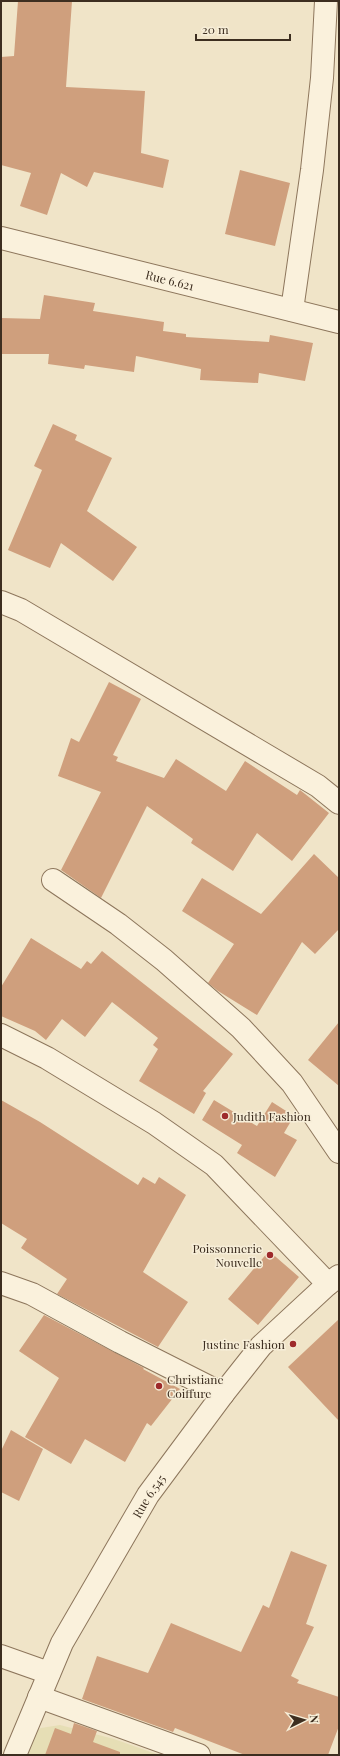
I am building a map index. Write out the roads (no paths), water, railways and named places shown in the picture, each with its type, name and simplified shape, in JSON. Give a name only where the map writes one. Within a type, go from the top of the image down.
[{"type":"street","points":[[292,310],[312,170],[320,101],[326,1]]},
{"type":"street","name":"Rue 6.621","points":[[1,238],[339,322]]},
{"type":"street","points":[[1,602],[21,610],[133,675],[318,786],[339,803]]},
{"type":"street","points":[[53,880],[124,928],[164,960],[241,1028],[292,1083],[339,1152]]},
{"type":"street","points":[[1,1035],[47,1058],[154,1122],[214,1165],[334,1280]]},
{"type":"street","name":"Rue 6.545","points":[[15,1755],[62,1643],[148,1495],[223,1394],[261,1346],[334,1280]]},
{"type":"street","points":[[1,1283],[32,1294],[120,1342],[223,1394]]},
{"type":"street","points":[[1,1656],[49,1673]]},
{"type":"street","points":[[39,1697],[199,1755]]},
{"type":"place","name":"Judith Fashion","points":[[225,1116]]},
{"type":"place","name":"Poissonnerie Nouvelle","points":[[270,1255]]},
{"type":"place","name":"Justine Fashion","points":[[293,1344]]},
{"type":"place","name":"Christiane Coiffure","points":[[159,1386]]}]
